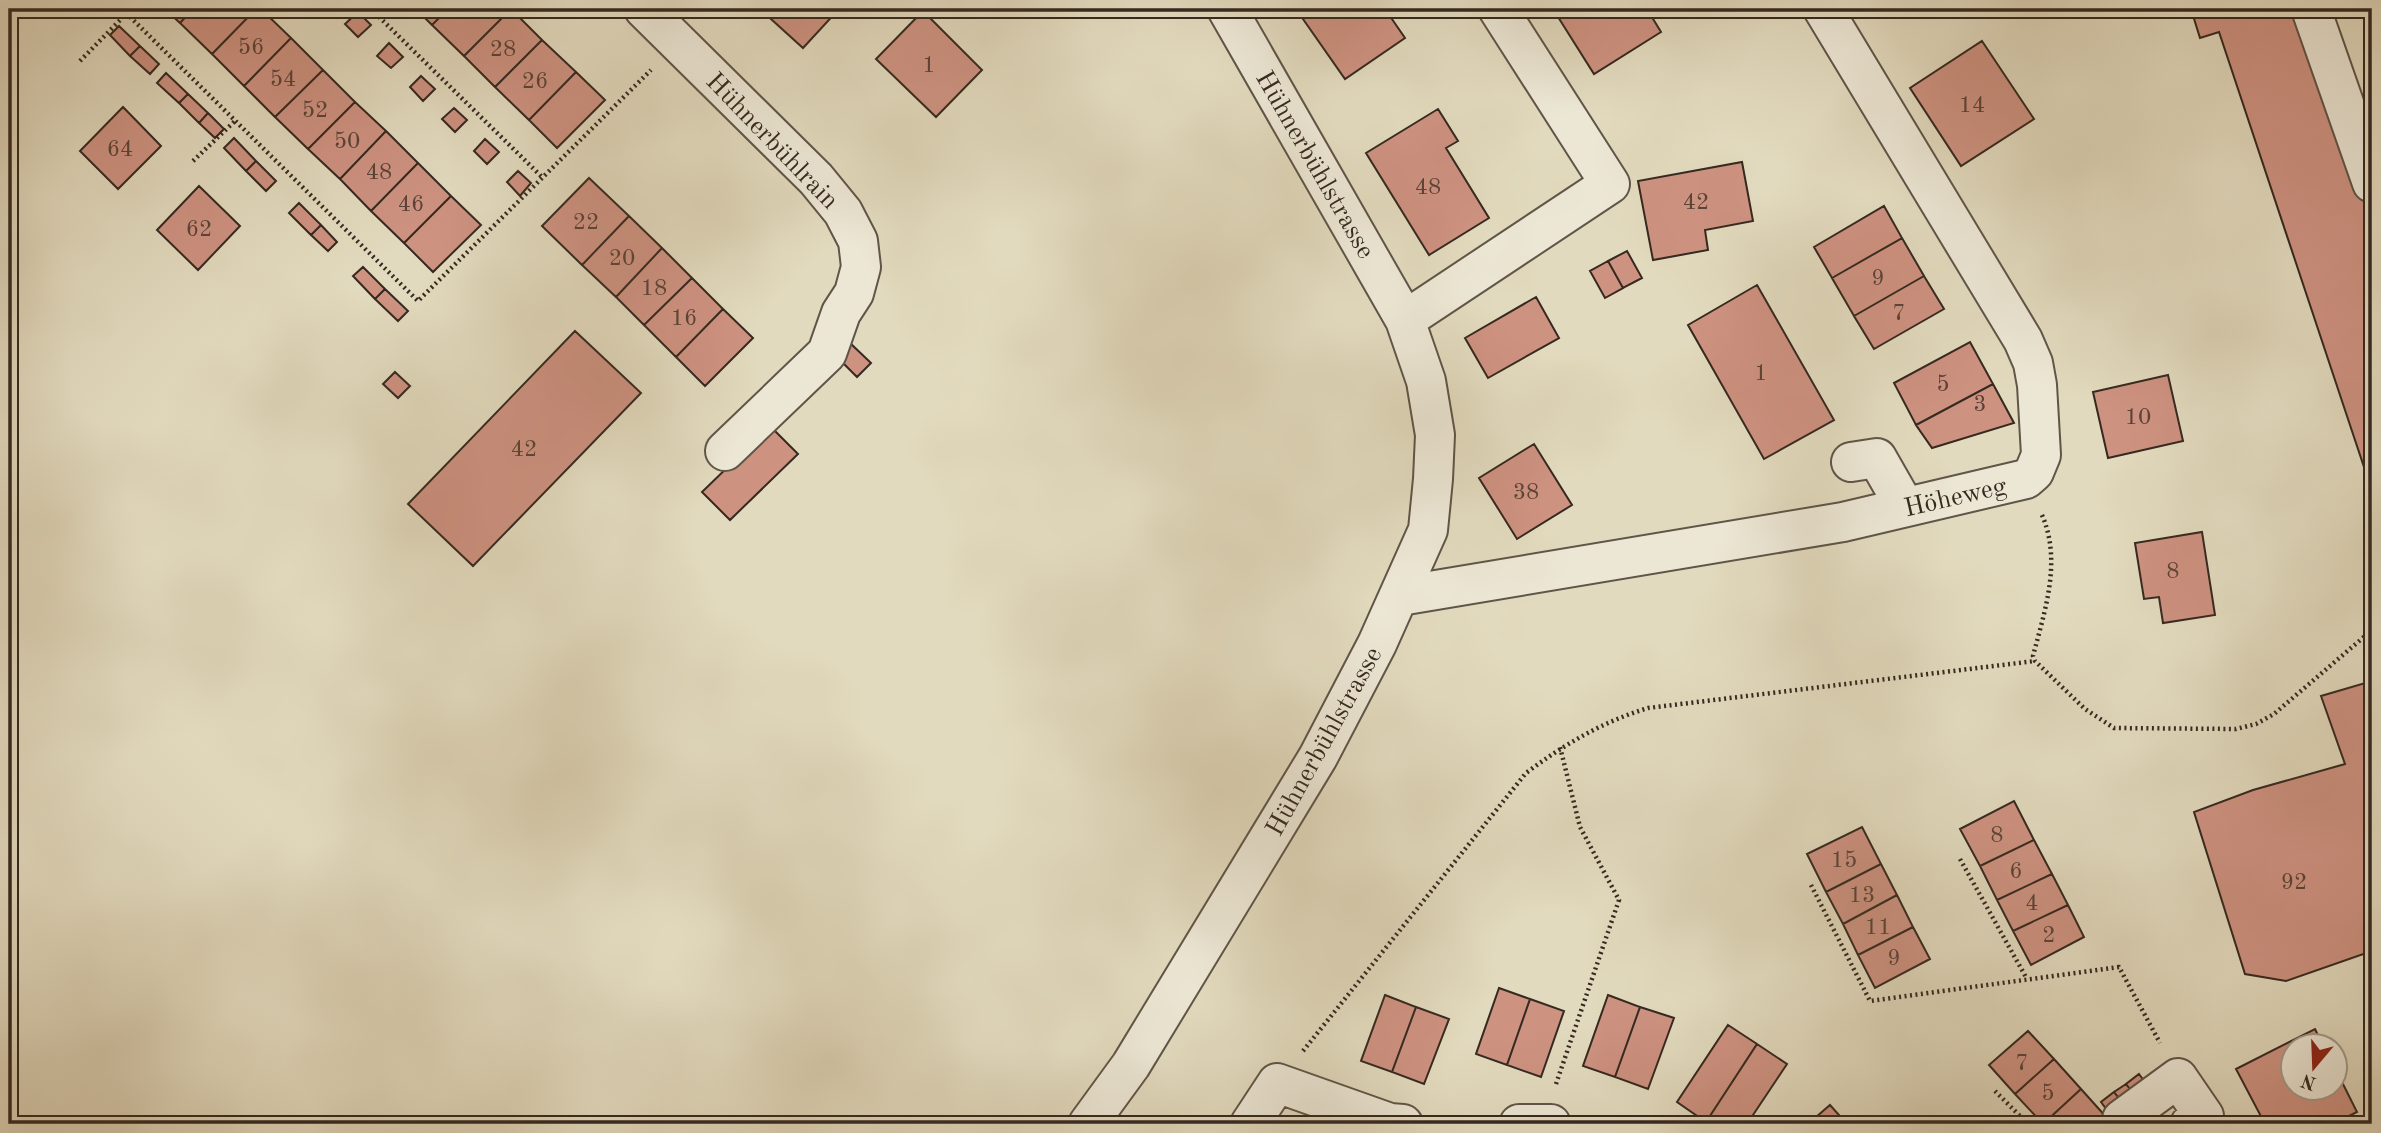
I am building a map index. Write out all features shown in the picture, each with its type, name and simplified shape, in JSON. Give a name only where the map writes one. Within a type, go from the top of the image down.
[{"type":"street","name":"Hühnerbühlrain","points":[[644,9],[816,179],[843,212],[858,241],[861,267],[854,293],[841,313],[827,353],[729,434]]},
{"type":"street","name":"Hühnerbühlstrasse","points":[[1088,1124],[1131,1065],[1318,757],[1400,596],[1428,530],[1435,435],[1426,381],[1405,320],[1227,9]]},
{"type":"street","points":[[1405,320],[1610,184],[1498,9]]},
{"type":"street","name":"Höheweg","points":[[1400,596],[1843,522],[2026,479],[2034,472],[2041,455],[2037,385],[2033,363],[2023,340],[1823,9]]},
{"type":"street","points":[[2311,9],[2372,183]]},
{"type":"street","points":[[1851,462],[1877,458],[1905,507]]},
{"type":"street","points":[[2126,1124],[2122,1119],[2179,1078],[2204,1116],[2194,1123]]},
{"type":"street","points":[[1250,1124],[1277,1083],[1390,1123],[1403,1124]]},
{"type":"street","points":[[1519,1124],[1551,1124]]},
{"type":"path","points":[[371,9],[542,177]]},
{"type":"path","points":[[80,61],[124,11],[418,301],[625,98]]},
{"type":"path","points":[[193,161],[235,121]]},
{"type":"path","points":[[2041,513],[2050,546],[2052,582],[2033,656],[2035,662],[2070,696],[2114,728],[2236,729],[2256,724],[2274,714],[2372,630]]},
{"type":"path","points":[[1277,1083],[1526,773],[1560,747],[1615,718],[1648,708],[2035,662]]},
{"type":"path","points":[[1543,1124],[1619,900],[1580,827],[1560,747]]},
{"type":"path","points":[[1960,859],[2027,979]]},
{"type":"path","points":[[1811,885],[1870,1000],[2119,967],[2179,1078]]},
{"type":"path","points":[[1995,1091],[2028,1124]]},
{"type":"building","points":[[165,9],[193,9],[180,23]]},
{"type":"building","points":[[193,9],[256,9],[212,54],[180,23]]},
{"type":"building","points":[[256,9],[261,9],[291,38],[244,86],[212,54]]},
{"type":"building","points":[[416,9],[448,9],[432,25]]},
{"type":"building","points":[[448,9],[511,9],[464,56],[432,25]]},
{"type":"building","points":[[511,9],[542,40],[495,87],[464,56]]},
{"type":"building","points":[[760,9],[839,9],[803,48]]},
{"type":"building","points":[[1296,9],[1385,9],[1405,38],[1345,79]]},
{"type":"building","points":[[1553,9],[1647,9],[1661,32],[1594,74]]},
{"type":"building","points":[[2191,9],[2302,9],[2372,219],[2372,477],[2368,479],[2219,32],[2200,38]]},
{"type":"building","points":[[923,11],[982,70],[936,117],[876,59]]},
{"type":"building","points":[[358,12],[371,25],[358,37],[345,24]]},
{"type":"building","points":[[119,26],[140,46],[130,56],[110,35]]},
{"type":"building","points":[[291,38],[323,70],[275,117],[244,86]]},
{"type":"building","points":[[542,40],[576,72],[529,120],[495,87]]},
{"type":"building","points":[[1982,41],[2034,119],[1961,166],[1910,88]]},
{"type":"building","points":[[389,43],[403,57],[391,68],[377,56]]},
{"type":"building","points":[[140,46],[159,64],[150,74],[130,56]]},
{"type":"building","points":[[323,70],[355,102],[308,149],[275,117]]},
{"type":"building","points":[[576,72],[605,100],[557,148],[529,120]]},
{"type":"building","points":[[166,73],[188,94],[179,103],[157,83]]},
{"type":"building","points":[[421,76],[435,89],[423,101],[410,87]]},
{"type":"building","points":[[188,94],[208,113],[199,123],[179,103]]},
{"type":"building","points":[[355,102],[386,131],[340,179],[308,149]]},
{"type":"building","points":[[123,107],[161,146],[118,189],[80,151]]},
{"type":"building","points":[[454,108],[467,120],[455,132],[442,119]]},
{"type":"building","points":[[1438,109],[1458,141],[1446,148],[1489,218],[1429,255],[1366,153]]},
{"type":"building","points":[[208,113],[224,129],[215,138],[199,123]]},
{"type":"building","points":[[386,131],[418,163],[371,211],[340,179]]},
{"type":"building","points":[[234,138],[256,161],[246,171],[224,148]]},
{"type":"building","points":[[485,139],[499,152],[487,164],[474,151]]},
{"type":"building","points":[[256,161],[276,181],[266,191],[246,171]]},
{"type":"building","points":[[1742,162],[1753,221],[1705,230],[1708,250],[1653,260],[1638,181]]},
{"type":"building","points":[[418,163],[451,196],[404,243],[371,211]]},
{"type":"building","points":[[518,171],[531,183],[520,196],[507,182]]},
{"type":"building","points":[[589,178],[629,216],[582,265],[542,226]]},
{"type":"building","points":[[199,186],[240,226],[198,270],[157,230]]},
{"type":"building","points":[[451,196],[481,225],[433,272],[404,243]]},
{"type":"building","points":[[299,203],[321,225],[311,235],[289,213]]},
{"type":"building","points":[[1884,206],[1902,238],[1832,278],[1814,247]]},
{"type":"building","points":[[629,216],[662,248],[616,297],[582,265]]},
{"type":"building","points":[[321,225],[337,242],[328,251],[311,235]]},
{"type":"building","points":[[1902,238],[1924,276],[1854,316],[1832,278]]},
{"type":"building","points":[[662,248],[692,278],[644,325],[616,297]]},
{"type":"building","points":[[1627,251],[1642,278],[1623,288],[1608,261]]},
{"type":"building","points":[[1608,261],[1623,288],[1605,298],[1590,271]]},
{"type":"building","points":[[363,267],[385,289],[375,299],[353,276]]},
{"type":"building","points":[[1924,276],[1944,309],[1874,349],[1854,316]]},
{"type":"building","points":[[692,278],[723,309],[676,357],[644,325]]},
{"type":"building","points":[[1757,285],[1834,420],[1764,459],[1688,325]]},
{"type":"building","points":[[385,289],[408,311],[398,321],[375,299]]},
{"type":"building","points":[[1536,297],[1559,338],[1488,378],[1465,338]]},
{"type":"building","points":[[723,309],[753,338],[705,386],[676,357]]},
{"type":"building","points":[[575,331],[641,393],[473,566],[408,504]]},
{"type":"building","points":[[849,342],[871,363],[857,377],[836,356]]},
{"type":"building","points":[[1970,342],[1993,384],[1916,425],[1894,383]]},
{"type":"building","points":[[395,372],[410,386],[398,398],[383,384]]},
{"type":"building","points":[[2168,375],[2183,441],[2108,458],[2093,392]]},
{"type":"building","points":[[1993,384],[2014,423],[1932,448],[1916,425]]},
{"type":"building","points":[[770,426],[798,454],[730,520],[702,492]]},
{"type":"building","points":[[1534,444],[1572,505],[1517,539],[1479,478]]},
{"type":"building","points":[[2202,532],[2215,615],[2163,623],[2159,597],[2144,599],[2135,543]]},
{"type":"building","points":[[2372,681],[2372,951],[2286,981],[2245,974],[2194,812],[2253,790],[2345,764],[2321,696]]},
{"type":"building","points":[[2014,801],[2034,840],[1980,866],[1960,829]]},
{"type":"building","points":[[1862,827],[1881,864],[1826,892],[1807,854]]},
{"type":"building","points":[[2034,840],[2052,874],[1997,900],[1980,866]]},
{"type":"building","points":[[1881,864],[1897,895],[1843,924],[1826,892]]},
{"type":"building","points":[[2052,874],[2068,905],[2013,931],[1997,900]]},
{"type":"building","points":[[1897,895],[1913,927],[1858,955],[1843,924]]},
{"type":"building","points":[[2068,905],[2084,937],[2031,965],[2013,931]]},
{"type":"building","points":[[1913,927],[1930,959],[1875,988],[1858,955]]},
{"type":"building","points":[[1499,988],[1530,999],[1507,1065],[1476,1054]]},
{"type":"building","points":[[1385,995],[1416,1007],[1392,1072],[1361,1061]]},
{"type":"building","points":[[1608,995],[1640,1007],[1615,1077],[1583,1066]]},
{"type":"building","points":[[1530,999],[1564,1011],[1541,1077],[1507,1065]]},
{"type":"building","points":[[1416,1007],[1449,1019],[1424,1084],[1392,1072]]},
{"type":"building","points":[[1640,1007],[1674,1018],[1648,1089],[1615,1077]]},
{"type":"building","points":[[1728,1025],[1757,1044],[1706,1122],[1677,1102]]},
{"type":"building","points":[[2028,1031],[2054,1059],[2015,1094],[1989,1065]]},
{"type":"building","points":[[1757,1044],[1787,1064],[1747,1124],[1706,1122]]},
{"type":"building","points":[[2280,1047],[2280,1102],[2350,1102],[2350,1098],[2357,1112],[2333,1124],[2265,1124],[2236,1069]]},
{"type":"building","points":[[2054,1059],[2081,1089],[2043,1124],[2015,1094]]},
{"type":"building","points":[[2139,1074],[2153,1093],[2140,1102],[2126,1084]]},
{"type":"building","points":[[2126,1084],[2140,1102],[2129,1111],[2114,1092]]},
{"type":"building","points":[[2081,1089],[2107,1118],[2100,1124],[2043,1124]]},
{"type":"building","points":[[2114,1092],[2129,1111],[2115,1121],[2101,1102]]},
{"type":"building","points":[[1830,1105],[1847,1124],[1808,1124]]},
{"type":"railway","points":[[2365,9],[2372,29]]}]
